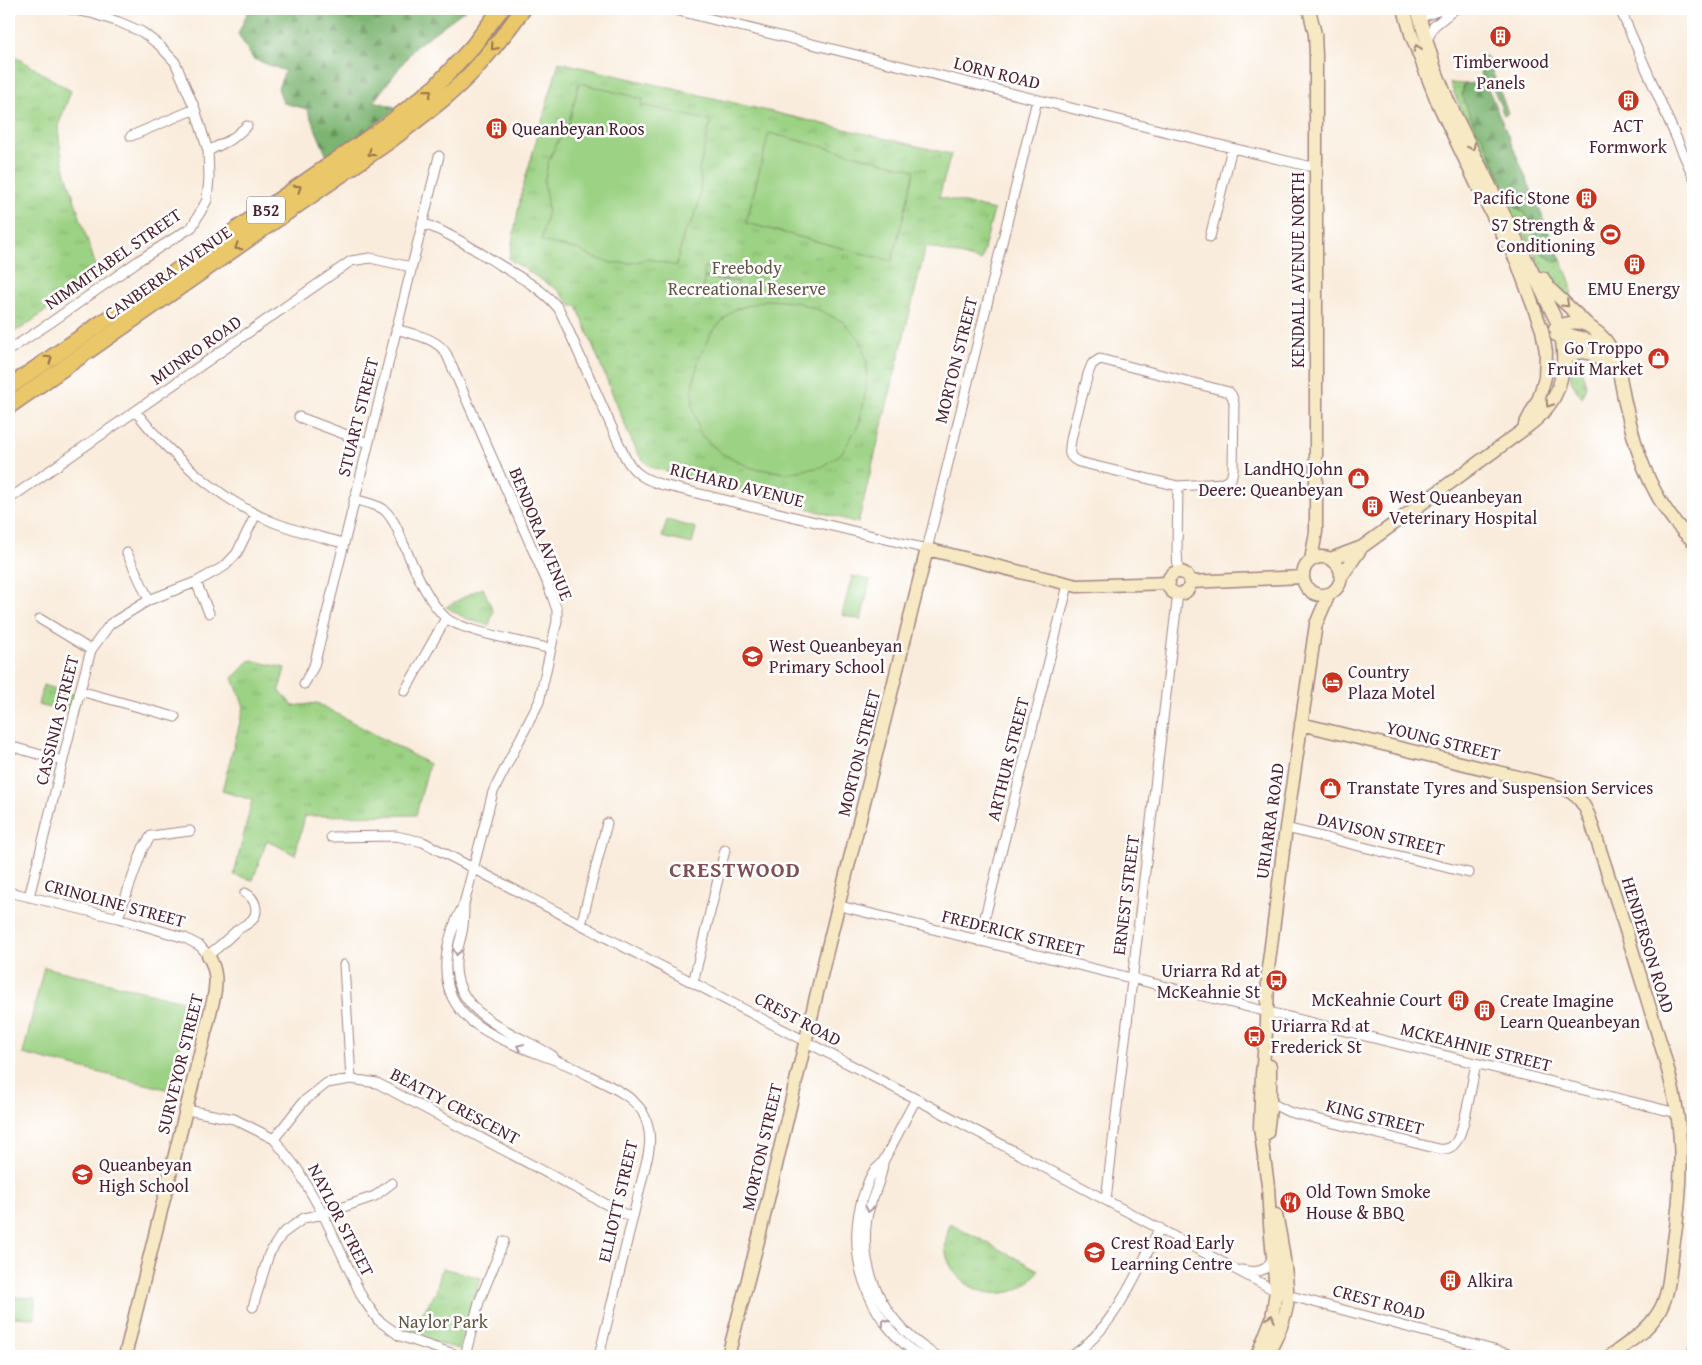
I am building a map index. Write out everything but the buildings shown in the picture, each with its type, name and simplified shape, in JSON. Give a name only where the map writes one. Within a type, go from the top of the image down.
[{"type":"highway","name":"CANBERRA AVENUE","points":[[9,387],[386,126],[436,87],[473,46],[501,9]]},
{"type":"highway","name":"CANBERRA AVENUE","points":[[9,406],[392,139],[431,109],[474,70],[502,38],[523,9]]},
{"type":"main road","name":"KENDALL AVENUE NORTH","points":[[1309,9],[1315,34],[1316,55],[1316,532],[1311,560]]},
{"type":"main road","points":[[1362,547],[1341,577],[1337,587],[1329,594],[1322,595],[1311,592],[1305,585],[1303,577],[1305,568],[1311,560],[1319,557],[1329,558],[1362,547],[1516,436],[1541,415],[1548,407],[1558,388],[1563,364],[1560,330],[1550,306],[1449,103],[1413,13]]},
{"type":"main road","points":[[1413,13],[1437,101],[1544,317],[1560,330],[1590,340],[1602,350],[1613,370],[1618,389]]},
{"type":"main road","points":[[1508,222],[1524,239],[1548,286],[1605,338],[1614,353],[1637,450],[1649,479],[1668,512],[1693,541]]},
{"type":"main road","points":[[1517,262],[1542,330],[1546,347],[1545,377],[1534,409]]},
{"type":"main road","points":[[1516,436],[1534,409],[1550,379],[1553,343],[1560,330],[1565,324],[1574,322],[1581,322],[1590,326]]},
{"type":"main road","points":[[1563,364],[1569,357],[1576,354],[1587,352],[1593,354],[1603,362],[1626,408]]},
{"type":"main road","name":"KENDALL AVENUE NORTH","points":[[1316,532],[1329,558]]},
{"type":"main road","name":"RICHARD AVENUE","points":[[927,549],[1077,586],[1168,583]]},
{"type":"main road","name":"MORTON STREET","points":[[728,1356],[927,549]]},
{"type":"main road","points":[[1329,558],[1338,566],[1341,577]]},
{"type":"main road","points":[[1178,572],[1185,574],[1190,582],[1188,589],[1178,594],[1170,589],[1168,583],[1170,577],[1178,572]]},
{"type":"main road","points":[[1190,582],[1303,577]]},
{"type":"main road","name":"URIARRA ROAD","points":[[1311,592],[1316,624]]},
{"type":"main road","name":"URIARRA ROAD","points":[[1257,1356],[1281,1293],[1272,1254],[1268,1186],[1260,1127],[1261,1085],[1267,1018],[1268,960],[1316,624],[1329,594]]},
{"type":"main road","name":"YOUNG STREET","points":[[1301,724],[1563,788],[1575,795]]},
{"type":"main road","name":"HENDERSON ROAD","points":[[1575,795],[1584,805],[1590,819],[1657,1032],[1677,1113],[1680,1156],[1678,1209],[1664,1300],[1660,1310],[1647,1326],[1610,1356]]},
{"type":"main road","name":"SURVEYOR STREET","points":[[125,1356],[216,989],[215,969],[208,955]]},
{"type":"main road","name":"URIARRA ROAD","points":[[1265,1159],[1270,1096],[1267,1018]]},
{"type":"main road","name":"URIARRA ROAD","points":[[1267,1356],[1284,1317],[1281,1293],[1279,1230],[1268,1186]]},
{"type":"street","name":"NIMMITABEL STREET","points":[[9,350],[192,226],[207,200],[209,178],[208,151],[195,109],[175,62],[159,45],[142,32],[91,13],[70,9]]},
{"type":"street","name":"LORN ROAD","points":[[671,9],[1232,148],[1308,166],[1316,166]]},
{"type":"street","points":[[1413,13],[1442,9]]},
{"type":"street","points":[[1426,42],[1434,26],[1455,9]]},
{"type":"street","points":[[1620,9],[1693,176]]},
{"type":"street","name":"MORTON STREET","points":[[927,549],[1037,100]]},
{"type":"street","points":[[131,136],[195,109]]},
{"type":"street","points":[[208,151],[232,139],[246,126]]},
{"type":"street","points":[[1210,237],[1232,148]]},
{"type":"street","name":"STUART STREET","points":[[304,684],[314,666],[439,156]]},
{"type":"street","name":"RICHARD AVENUE","points":[[422,223],[441,230],[485,256],[534,286],[547,295],[555,304],[559,309],[621,449],[629,464],[643,478],[664,485],[927,549]]},
{"type":"street","name":"MUNRO ROAD","points":[[9,499],[351,261],[370,258],[411,267]]},
{"type":"street","name":"BENDORA AVENUE","points":[[396,329],[434,341],[446,353],[553,596],[557,610],[552,649],[539,702],[494,792],[475,869]]},
{"type":"street","points":[[1104,360],[1222,389],[1231,395],[1234,403],[1233,470],[1231,479],[1222,484],[1178,486],[1078,462],[1072,458],[1070,454],[1071,442],[1088,374],[1094,362],[1104,360]]},
{"type":"street","points":[[136,412],[158,439],[220,492],[256,514],[288,528],[343,543]]},
{"type":"street","points":[[299,417],[368,443]]},
{"type":"street","points":[[1178,486],[1178,572]]},
{"type":"street","points":[[354,499],[377,506],[390,517],[398,529],[424,588],[446,618],[479,631],[552,649]]},
{"type":"street","name":"CASSINIA STREET","points":[[29,897],[91,650],[110,624],[149,600],[196,582],[225,566],[232,560],[241,545],[256,514]]},
{"type":"street","points":[[127,553],[149,600]]},
{"type":"street","points":[[196,582],[209,613]]},
{"type":"street","name":"ARTHUR STREET","points":[[979,941],[1068,584]]},
{"type":"street","name":"ERNEST STREET","points":[[1106,1200],[1178,594]]},
{"type":"street","points":[[405,691],[446,618]]},
{"type":"street","points":[[40,619],[91,650]]},
{"type":"street","points":[[80,691],[175,717]]},
{"type":"street","points":[[9,746],[63,761]]},
{"type":"street","points":[[580,925],[607,823]]},
{"type":"street","name":"DAVISON STREET","points":[[1286,828],[1469,873]]},
{"type":"street","points":[[118,918],[143,848],[151,836],[190,831]]},
{"type":"street","name":"CREST ROAD","points":[[331,837],[396,836],[414,839],[916,1099],[1281,1293],[1516,1356]]},
{"type":"street","points":[[693,983],[725,850]]},
{"type":"street","name":"ELLIOTT STREET","points":[[475,869],[464,904],[453,928],[446,955],[446,977],[454,1000],[477,1025],[526,1050],[566,1064],[613,1088],[633,1101],[642,1112],[650,1133],[650,1144],[599,1356]]},
{"type":"street","name":"CRINOLINE STREET","points":[[9,892],[118,918],[185,938],[200,946],[208,955]]},
{"type":"street","points":[[208,955],[254,916],[256,912],[255,904],[251,896],[245,893]]},
{"type":"street","name":"FREDERICK STREET","points":[[840,906],[1133,979],[1267,1018]]},
{"type":"street","points":[[344,965],[351,1079]]},
{"type":"street","name":"MCKEAHNIE STREET","points":[[1267,1018],[1476,1064],[1677,1113]]},
{"type":"street","name":"KING STREET","points":[[1270,1096],[1273,1104],[1289,1112],[1439,1149],[1447,1149],[1452,1146],[1460,1134],[1476,1064]]},
{"type":"street","name":"BEATTY CRESCENT","points":[[274,1139],[303,1102],[327,1083],[351,1079],[377,1083],[632,1218]]},
{"type":"street","points":[[916,1099],[883,1163],[871,1176],[860,1208],[856,1235],[860,1268],[869,1296],[882,1319],[907,1347],[920,1356]]},
{"type":"street","name":"NAYLOR STREET","points":[[187,1110],[234,1119],[274,1139],[298,1170],[323,1214],[362,1297],[378,1320],[400,1336],[460,1356]]},
{"type":"street","points":[[1268,1126],[1275,1115],[1289,1112]]},
{"type":"street","points":[[883,1163],[882,1172],[871,1199],[867,1217],[866,1249],[870,1274],[881,1302],[896,1322],[914,1340],[937,1356]]},
{"type":"street","points":[[252,1307],[269,1254],[282,1234],[304,1218],[323,1214],[375,1196],[392,1183]]},
{"type":"street","points":[[1073,1356],[1094,1339],[1111,1316],[1160,1228]]},
{"type":"street","points":[[465,1356],[479,1302],[504,1241]]},
{"type":"street","name":"CREST ROAD","points":[[1238,1270],[1255,1272],[1262,1270],[1271,1262],[1272,1254]]},
{"type":"street","points":[[1478,1356],[1481,1347]]},
{"type":"green space","points":[[249,9],[466,9],[415,47],[374,101],[398,108],[328,159],[307,109],[283,103],[278,88],[285,71],[253,59],[238,34]]},
{"type":"green space","points":[[9,55],[18,58],[71,91],[58,126],[60,147],[64,167],[98,273],[22,328],[9,333]]},
{"type":"green space","points":[[1483,56],[1487,57],[1508,113],[1506,115],[1504,115],[1490,84],[1481,79],[1480,67]]},
{"type":"green space","name":"Freebody Recreational Reserve","points":[[559,62],[951,154],[939,197],[994,210],[981,261],[926,246],[858,523],[651,467],[640,457],[629,435],[577,306],[571,306],[559,291],[509,259],[522,190]]},
{"type":"green space","points":[[579,83],[643,99],[641,109],[642,105],[711,121],[699,170],[701,180],[699,201],[693,220],[684,233],[676,266],[649,259],[632,263],[612,263],[592,257],[579,250],[541,241],[548,209],[544,183],[548,163],[556,144],[567,130]]},
{"type":"green space","points":[[1450,83],[1464,84],[1462,87],[1476,129],[1483,138],[1509,197],[1515,207],[1525,213],[1543,254],[1556,262],[1561,260],[1571,285],[1572,291],[1568,301],[1543,272],[1526,237],[1512,218],[1472,136]]},
{"type":"green space","points":[[1475,83],[1487,88],[1489,91],[1561,260],[1556,262],[1543,254],[1525,213],[1515,207],[1509,197],[1483,138],[1476,129],[1468,111],[1462,95],[1464,84]]},
{"type":"green space","points":[[769,133],[915,170],[892,261],[746,223]]},
{"type":"green space","points":[[705,267],[739,272],[738,281],[704,277]]},
{"type":"green space","points":[[704,278],[738,282],[736,292],[703,288]]},
{"type":"green space","points":[[766,300],[797,302],[821,311],[843,322],[860,339],[867,363],[866,390],[859,424],[841,454],[821,467],[787,473],[752,468],[721,453],[701,435],[693,407],[693,384],[699,358],[711,333],[733,310]]},
{"type":"green space","points":[[1579,362],[1586,385],[1582,398],[1573,384],[1570,374],[1574,366]]},
{"type":"green space","points":[[667,520],[696,528],[692,544],[662,537]]},
{"type":"green space","points":[[852,576],[870,580],[861,620],[842,615]]},
{"type":"green space","points":[[483,588],[493,611],[489,626],[465,618],[446,607],[475,591]]},
{"type":"green space","points":[[250,660],[285,668],[279,690],[293,706],[317,703],[429,764],[416,815],[305,816],[295,855],[267,840],[253,880],[234,875],[252,800],[222,791],[244,707],[233,678]]},
{"type":"green space","points":[[43,685],[79,696],[75,714],[38,705]]},
{"type":"green space","points":[[44,967],[191,1003],[170,1090],[23,1054]]},
{"type":"green space","points":[[950,1223],[1038,1270],[1029,1282],[1017,1290],[989,1293],[976,1289],[963,1281],[953,1271],[947,1257],[945,1244]]},
{"type":"green space","name":"Naylor Park","points":[[442,1268],[481,1278],[459,1349],[409,1334],[436,1292]]},
{"type":"green space","points":[[9,1297],[35,1298],[35,1318],[9,1317]]},
{"type":"railway","points":[[1688,1356],[1693,1341]]},
{"type":"place","name":"Timberwood Panels","points":[[1501,37]]},
{"type":"place","name":"ACT Formwork","points":[[1628,101]]},
{"type":"place","name":"Queanbeyan Roos","points":[[496,129]]},
{"type":"place","name":"Pacific Stone","points":[[1586,198]]},
{"type":"place","name":"S7 Strength & Conditioning","points":[[1611,235]]},
{"type":"place","name":"EMU Energy","points":[[1634,264]]},
{"type":"place","name":"Go Troppo Fruit Market","points":[[1659,358]]},
{"type":"place","name":"LandHQ John Deere: Queanbeyan","points":[[1359,479]]},
{"type":"place","name":"West Queanbeyan Veterinary Hospital","points":[[1373,507]]},
{"type":"place","name":"West Queanbeyan Primary School","points":[[753,656]]},
{"type":"place","name":"Country Plaza Motel","points":[[1332,682]]},
{"type":"place","name":"Transtate Tyres and Suspension Services","points":[[1331,788]]},
{"type":"place","name":"Uriarra Rd at McKeahnie St","points":[[1276,981]]},
{"type":"place","name":"McKeahnie Court","points":[[1458,1000]]},
{"type":"place","name":"Create Imagine Learn Queanbeyan","points":[[1484,1011]]},
{"type":"place","name":"Uriarra Rd at Frederick St","points":[[1255,1036]]},
{"type":"place","name":"Queanbeyan High School","points":[[83,1175]]},
{"type":"place","name":"Old Town Smoke House & BBQ","points":[[1290,1202]]},
{"type":"place","name":"Crest Road Early Learning Centre","points":[[1095,1253]]},
{"type":"place","name":"Alkira","points":[[1451,1281]]},
{"type":"district","name":"CRESTWOOD","points":[[735,869]]}]
